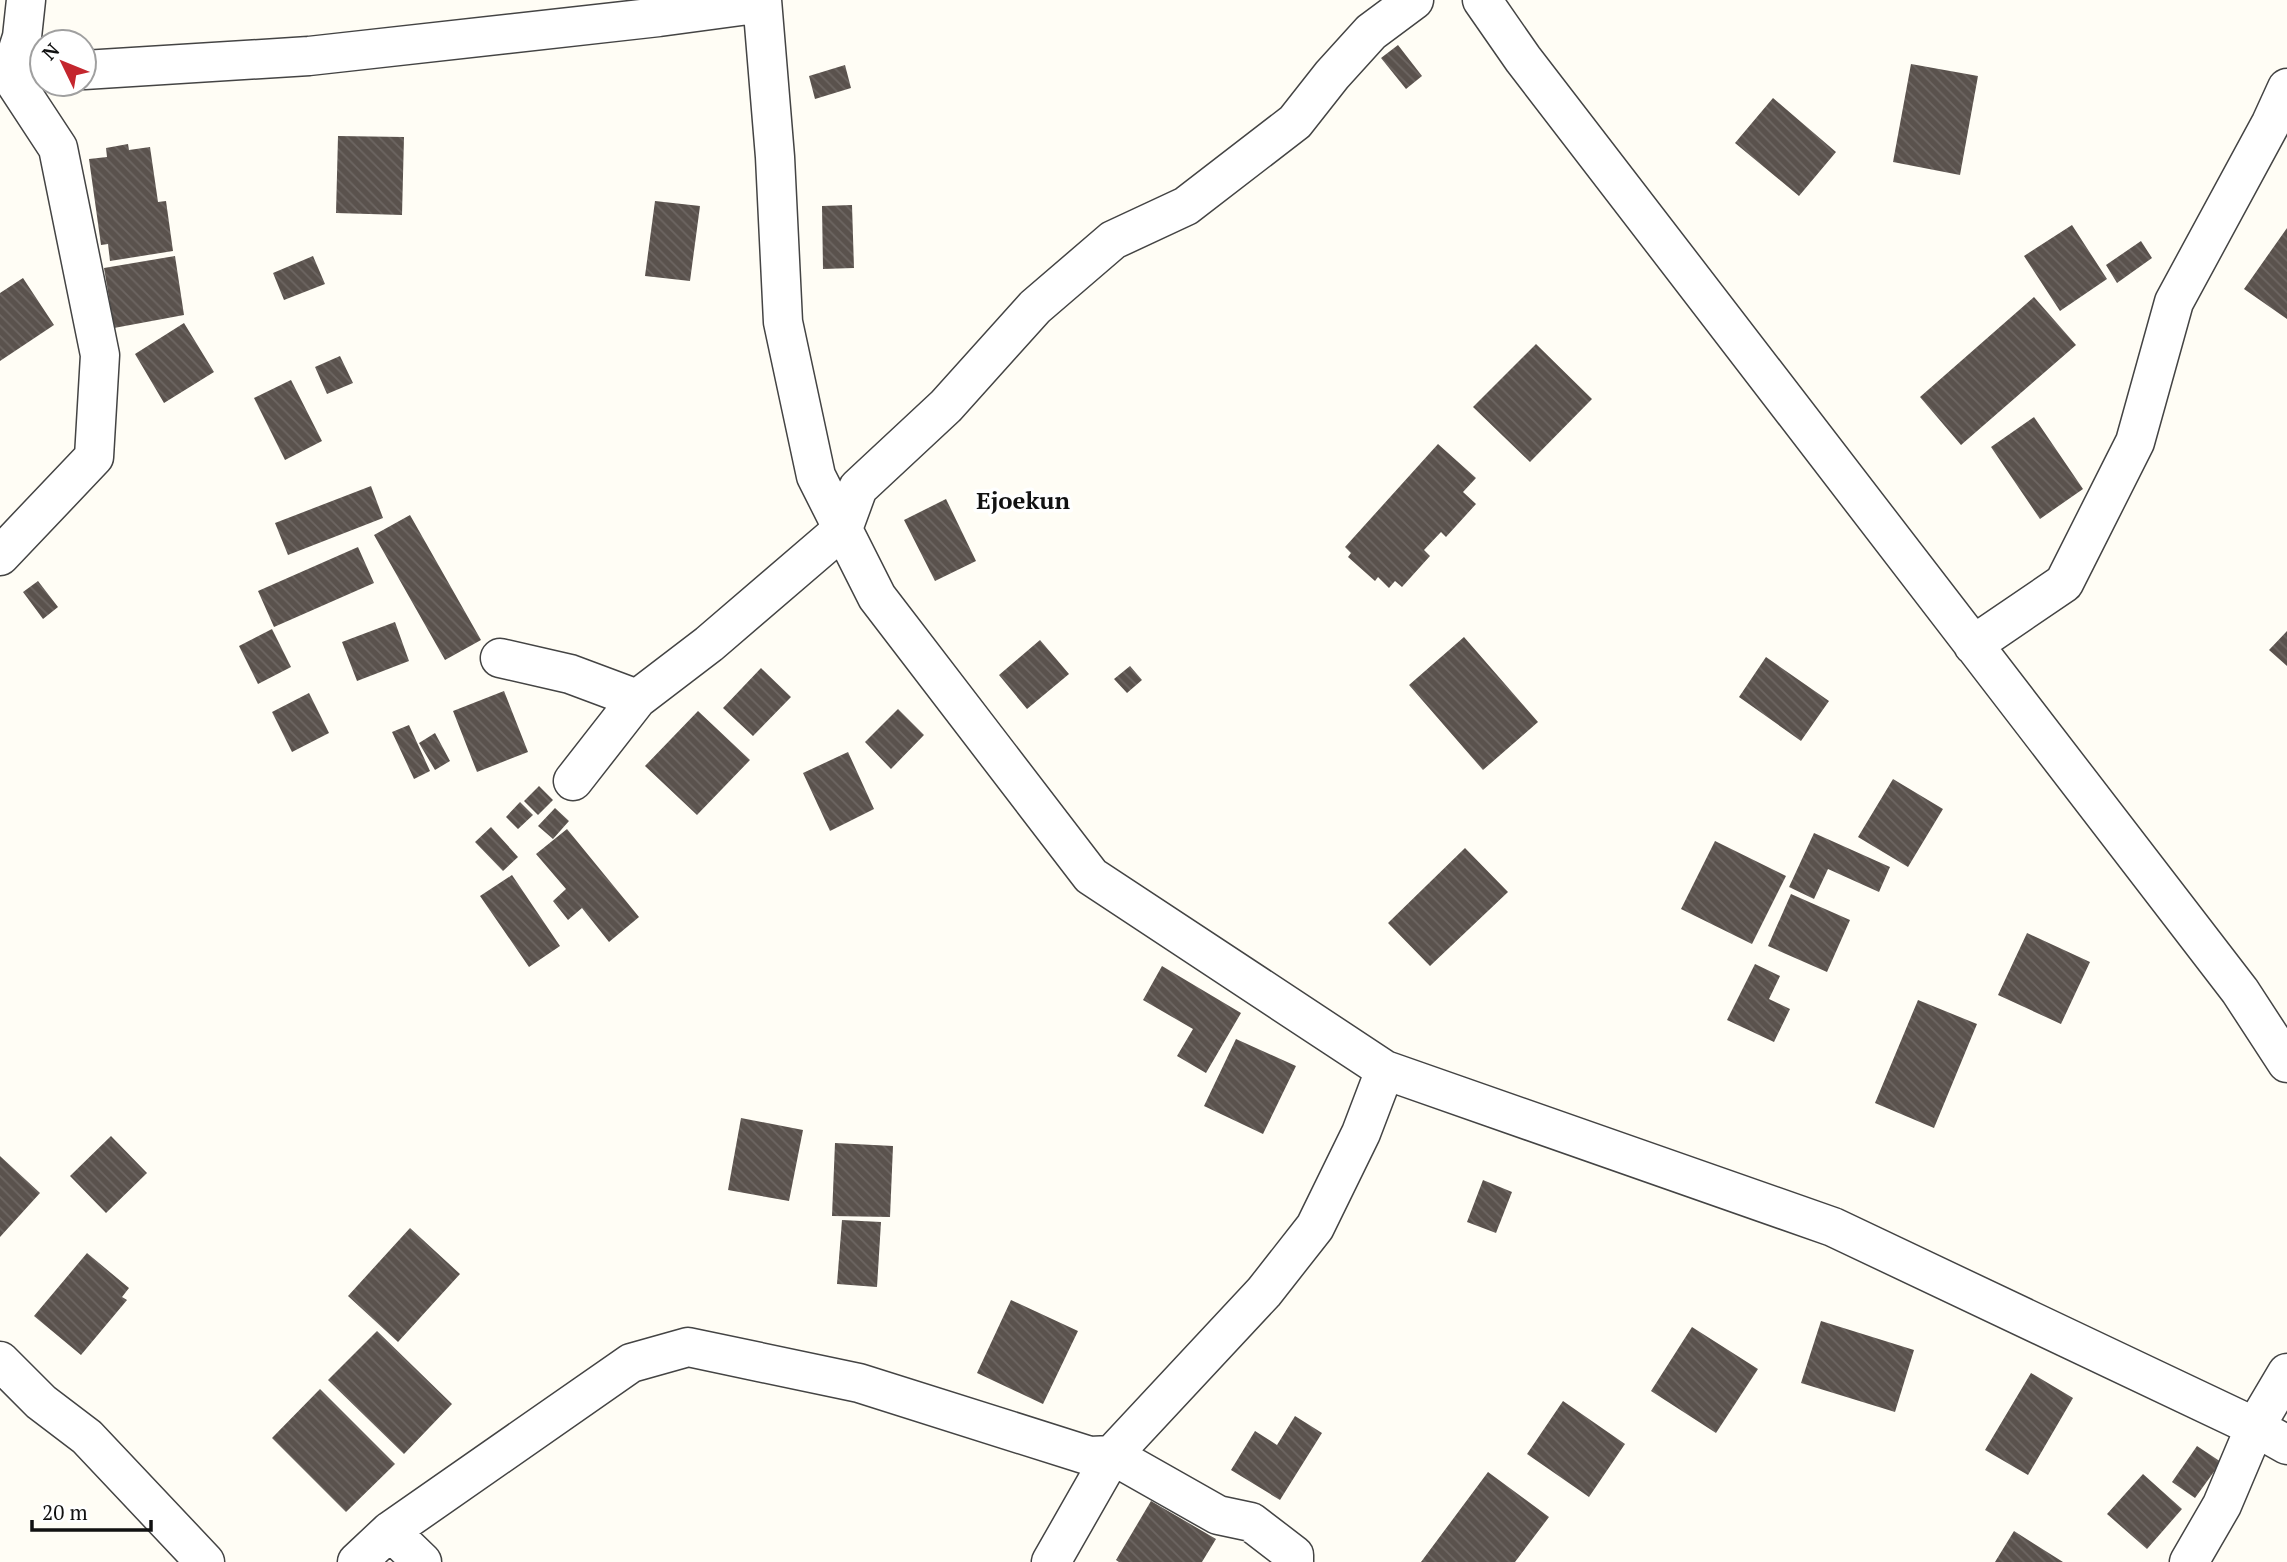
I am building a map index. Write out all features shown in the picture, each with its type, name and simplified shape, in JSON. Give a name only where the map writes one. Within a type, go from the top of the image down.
[{"type":"street","points":[[0,556],[94,457],[100,355],[58,148],[17,75],[26,0]]},
{"type":"street","points":[[573,781],[637,699],[709,644],[844,529],[858,488],[946,406],[1035,307],[1113,240],[1186,206],[1295,122],[1371,32],[1414,0]]},
{"type":"street","points":[[1482,0],[1522,59],[2282,1042]]},
{"type":"street","points":[[98,70],[309,56],[659,17],[762,1],[775,157],[783,322],[816,476],[877,597],[1091,876],[1385,1070],[1833,1227],[2271,1436]]},
{"type":"street","points":[[1973,645],[2064,583],[2135,442],[2174,302],[2271,123],[2287,88]]},
{"type":"street","points":[[500,658],[570,674],[637,699]]},
{"type":"street","points":[[1051,1562],[1112,1455],[1264,1292],[1315,1227],[1361,1133],[1385,1070]]},
{"type":"street","points":[[357,1562],[390,1531],[631,1363],[688,1346],[859,1383],[1090,1456],[1112,1455],[1218,1515],[1251,1522],[1294,1555],[1294,1562]]},
{"type":"street","points":[[0,1361],[41,1402],[87,1437],[205,1562]]},
{"type":"street","points":[[2189,1562],[2222,1505],[2271,1436],[2287,1373]]},
{"type":"street","points":[[390,1531],[422,1562]]},
{"type":"building","points":[[1398,45],[1422,76],[1406,89],[1381,58]]},
{"type":"building","points":[[1911,64],[1978,76],[1960,175],[1893,162]]},
{"type":"building","points":[[845,65],[851,88],[815,99],[809,76]]},
{"type":"building","points":[[1773,98],[1836,152],[1799,196],[1735,143]]},
{"type":"building","points":[[338,136],[404,137],[402,215],[336,213]]},
{"type":"building","points":[[128,144],[129,150],[150,147],[158,202],[166,201],[173,251],[110,261],[108,244],[101,245],[89,159],[107,157],[106,148]]},
{"type":"building","points":[[655,201],[700,206],[690,281],[645,276]]},
{"type":"building","points":[[852,205],[854,268],[823,269],[822,206]]},
{"type":"building","points":[[2072,225],[2107,279],[2060,311],[2024,256]]},
{"type":"building","points":[[2287,228],[2287,319],[2244,289]]},
{"type":"building","points":[[2141,241],[2152,258],[2117,283],[2106,265]]},
{"type":"building","points":[[175,256],[184,315],[114,328],[104,268]]},
{"type":"building","points":[[313,256],[325,284],[284,300],[273,273]]},
{"type":"building","points":[[23,278],[54,325],[0,361],[0,293]]},
{"type":"building","points":[[2034,297],[2076,345],[1961,445],[1920,397]]},
{"type":"building","points":[[184,323],[214,372],[164,403],[135,354]]},
{"type":"building","points":[[1536,344],[1592,399],[1530,462],[1473,407]]},
{"type":"building","points":[[340,356],[353,383],[327,394],[315,367]]},
{"type":"building","points":[[291,380],[322,441],[285,460],[254,398]]},
{"type":"building","points":[[2034,417],[2083,489],[2040,519],[1991,447]]},
{"type":"building","points":[[1438,444],[1476,478],[1463,492],[1476,504],[1446,537],[1441,532],[1424,550],[1430,556],[1402,587],[1395,581],[1389,588],[1378,577],[1375,581],[1348,557],[1351,553],[1345,547]]},
{"type":"building","points":[[371,486],[383,518],[288,555],[275,523]]},
{"type":"building","points":[[946,499],[976,561],[935,581],[904,520]]},
{"type":"building","points":[[410,515],[481,640],[445,660],[374,535]]},
{"type":"building","points":[[358,547],[374,583],[274,627],[258,591]]},
{"type":"building","points":[[38,581],[58,607],[43,619],[23,592]]},
{"type":"building","points":[[395,622],[409,661],[357,681],[342,642]]},
{"type":"building","points":[[272,629],[291,667],[258,684],[239,646]]},
{"type":"building","points":[[2287,631],[2287,666],[2269,650]]},
{"type":"building","points":[[1464,637],[1538,722],[1483,770],[1409,685]]},
{"type":"building","points":[[1040,640],[1069,674],[1027,709],[999,675]]},
{"type":"building","points":[[1766,657],[1829,701],[1801,741],[1739,697]]},
{"type":"building","points":[[1130,666],[1142,680],[1127,693],[1114,679]]},
{"type":"building","points":[[761,668],[791,697],[753,736],[723,708]]},
{"type":"building","points":[[504,691],[528,752],[477,772],[453,711]]},
{"type":"building","points":[[309,693],[329,733],[292,752],[272,712]]},
{"type":"building","points":[[898,709],[924,735],[891,769],[865,742]]},
{"type":"building","points":[[698,711],[750,760],[697,815],[645,766]]},
{"type":"building","points":[[409,725],[430,771],[414,779],[392,732]]},
{"type":"building","points":[[435,733],[450,761],[435,770],[419,743]]},
{"type":"building","points":[[848,752],[874,809],[830,831],[803,773]]},
{"type":"building","points":[[1893,779],[1943,809],[1908,867],[1858,837]]},
{"type":"building","points":[[539,786],[553,800],[538,815],[524,801]]},
{"type":"building","points":[[520,802],[533,815],[518,829],[506,817]]},
{"type":"building","points":[[555,808],[569,821],[553,839],[538,826]]},
{"type":"building","points":[[491,827],[518,857],[503,871],[475,842]]},
{"type":"building","points":[[567,829],[639,917],[609,942],[582,908],[568,920],[553,901],[566,889],[536,854]]},
{"type":"building","points":[[1814,833],[1890,867],[1879,892],[1828,869],[1814,899],[1789,887]]},
{"type":"building","points":[[1715,841],[1786,876],[1752,944],[1681,909]]},
{"type":"building","points":[[1465,848],[1508,892],[1430,966],[1388,923]]},
{"type":"building","points":[[512,875],[560,946],[529,967],[480,896]]},
{"type":"building","points":[[1791,894],[1850,920],[1827,972],[1768,946]]},
{"type":"building","points":[[2027,933],[2090,962],[2061,1024],[1998,995]]},
{"type":"building","points":[[1755,964],[1780,976],[1769,999],[1790,1009],[1774,1042],[1727,1020]]},
{"type":"building","points":[[1162,966],[1241,1013],[1206,1073],[1177,1056],[1193,1029],[1143,1000]]},
{"type":"building","points":[[1918,1000],[1977,1024],[1934,1128],[1875,1103]]},
{"type":"building","points":[[1236,1039],[1296,1066],[1263,1134],[1204,1106]]},
{"type":"building","points":[[741,1118],[803,1130],[789,1201],[728,1190]]},
{"type":"building","points":[[111,1136],[147,1173],[106,1213],[70,1176]]},
{"type":"building","points":[[835,1143],[893,1146],[890,1217],[832,1216]]},
{"type":"building","points":[[0,1156],[40,1193],[0,1237]]},
{"type":"building","points":[[1483,1180],[1512,1192],[1496,1233],[1467,1222]]},
{"type":"building","points":[[842,1220],[881,1222],[877,1287],[837,1284]]},
{"type":"building","points":[[410,1228],[460,1274],[398,1342],[348,1296]]},
{"type":"building","points":[[87,1253],[129,1288],[122,1297],[127,1300],[81,1355],[34,1316]]},
{"type":"building","points":[[1011,1300],[1078,1331],[1043,1404],[977,1373]]},
{"type":"building","points":[[1821,1321],[1914,1350],[1895,1412],[1801,1383]]},
{"type":"building","points":[[1692,1327],[1758,1369],[1716,1433],[1651,1391]]},
{"type":"building","points":[[377,1331],[452,1404],[404,1454],[328,1380]]},
{"type":"building","points":[[2031,1373],[2073,1398],[2028,1475],[1985,1450]]},
{"type":"building","points":[[320,1389],[395,1464],[346,1512],[272,1438]]},
{"type":"building","points":[[1563,1401],[1625,1444],[1589,1497],[1527,1454]]},
{"type":"building","points":[[1295,1416],[1322,1433],[1280,1500],[1231,1470],[1255,1431],[1277,1445]]},
{"type":"building","points":[[2197,1446],[2221,1462],[2195,1498],[2172,1482]]},
{"type":"building","points":[[1488,1472],[1549,1517],[1515,1562],[1421,1562]]},
{"type":"building","points":[[2143,1474],[2182,1509],[2147,1549],[2107,1514]]},
{"type":"building","points":[[1151,1501],[1216,1539],[1202,1562],[1116,1560]]},
{"type":"building","points":[[2014,1531],[2063,1562],[1995,1562]]},
{"type":"district","name":"Ejoekun","points":[[1023,500]]}]
